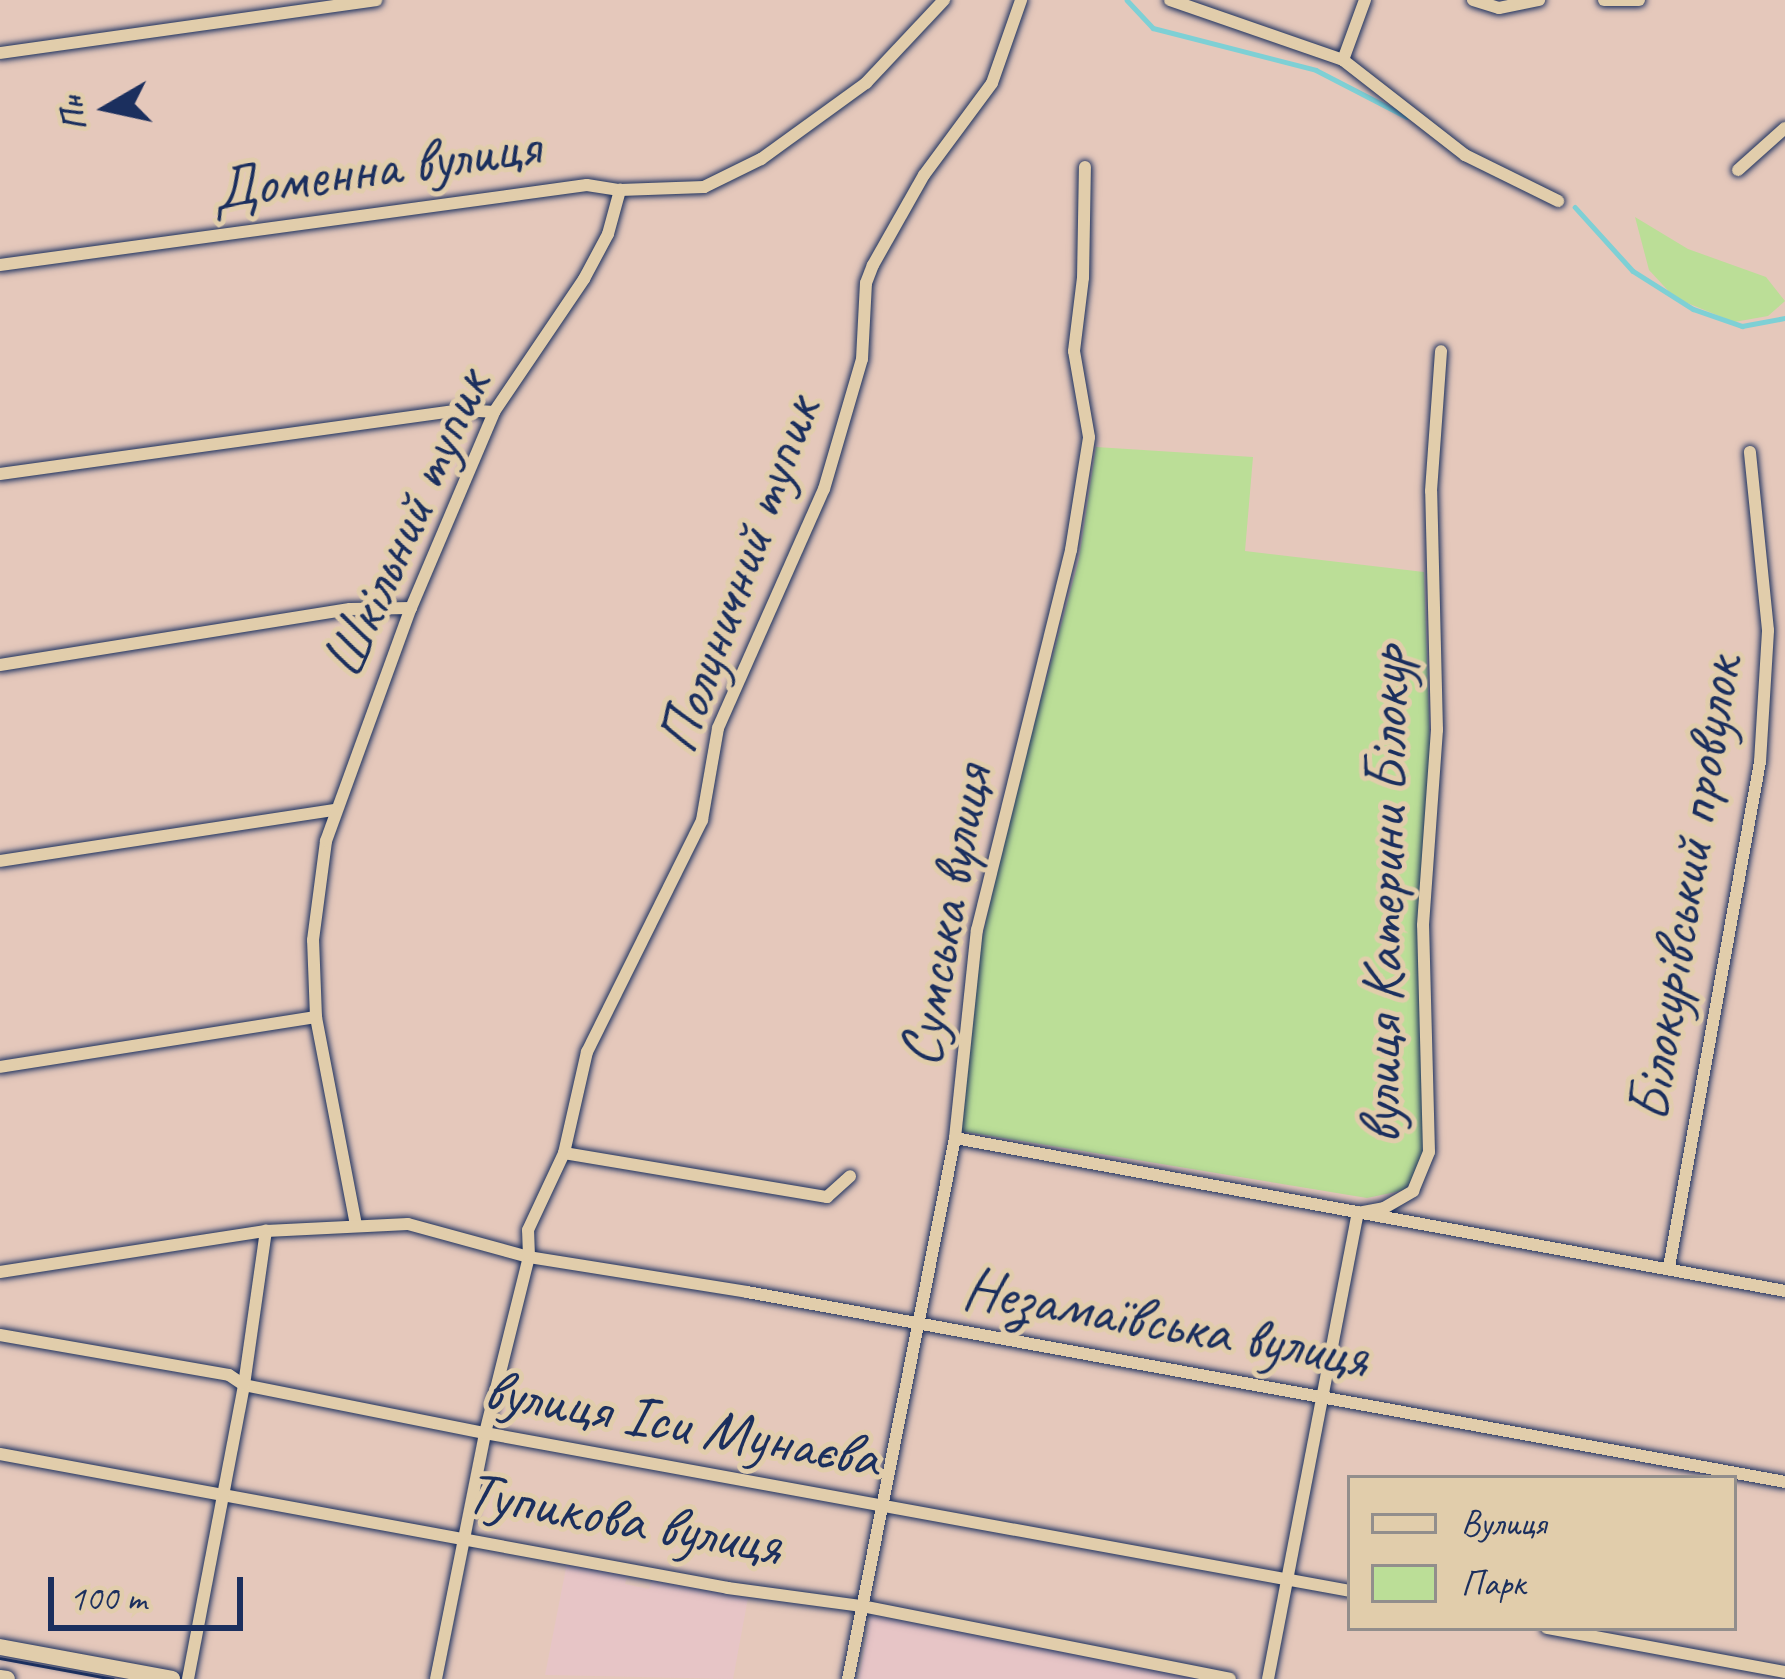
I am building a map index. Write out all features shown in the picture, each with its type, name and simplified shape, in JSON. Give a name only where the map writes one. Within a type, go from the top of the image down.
[{"type":"main road","points":[[0,1647],[172,1679]]},
{"type":"street","points":[[0,53],[376,0]]},
{"type":"street","points":[[620,190],[704,187],[761,159],[866,82],[944,0]]},
{"type":"street","name":"Полуничний тупик","points":[[436,1679],[485,1433],[529,1257],[527,1230],[564,1153],[587,1052],[702,820],[718,728],[824,490],[862,358],[866,283],[873,265],[931,164],[974,114],[992,83],[1021,0]]},
{"type":"street","points":[[1170,0],[1343,60],[1465,154],[1558,201]]},
{"type":"street","points":[[1343,60],[1365,0]]},
{"type":"street","points":[[1473,0],[1499,8],[1539,0]]},
{"type":"street","points":[[1604,0],[1639,0]]},
{"type":"street","points":[[1738,170],[1785,128]]},
{"type":"street","name":"Сумська вулиця","points":[[848,1679],[955,1138],[977,930],[1071,550],[1089,437],[1074,352],[1083,278],[1084,167]]},
{"type":"street","name":"Доменна вулиця","points":[[0,266],[565,188],[620,190]]},
{"type":"street","name":"Шкільний тупик","points":[[356,1225],[316,1017],[313,940],[326,841],[411,608],[494,412],[584,279],[608,234],[620,190]]},
{"type":"street","name":"вулиця Катерини Білокур","points":[[1268,1679],[1358,1213],[1384,1208],[1413,1192],[1430,1152],[1424,925],[1437,730],[1431,490],[1442,351]]},
{"type":"street","points":[[0,474],[464,410],[494,412]]},
{"type":"street","name":"Білокурівський провулок","points":[[1669,1267],[1760,762],[1768,630],[1750,452]]},
{"type":"street","points":[[0,664],[350,609],[411,608]]},
{"type":"street","points":[[0,860],[335,810]]},
{"type":"street","points":[[0,1067],[316,1017]]},
{"type":"street","points":[[955,1138],[1785,1291]]},
{"type":"street","points":[[564,1153],[814,1196],[826,1196],[850,1176]]},
{"type":"street","name":"Незамаївська вулиця","points":[[0,1272],[266,1231],[409,1224],[529,1257],[920,1323],[1785,1482]]},
{"type":"street","points":[[188,1679],[220,1490],[244,1385],[266,1231]]},
{"type":"street","name":"вулиця Іси Мунаєва","points":[[0,1335],[230,1375],[244,1385],[485,1433],[1347,1591]]},
{"type":"street","name":"Тупикова вулиця","points":[[0,1454],[220,1490],[728,1588],[862,1606],[1230,1679]]},
{"type":"street","points":[[1562,1631],[1785,1672]]},
{"type":"shaded area","points":[[567,1563],[627,1575],[625,1584],[649,1589],[652,1580],[748,1598],[733,1679],[545,1675]]},
{"type":"shaded area","points":[[871,1615],[1204,1679],[859,1679]]},
{"type":"green space","points":[[1635,217],[1688,249],[1766,277],[1785,301],[1768,316],[1734,322],[1675,298],[1649,270]]},
{"type":"green space","points":[[1096,447],[1253,457],[1245,551],[1424,572],[1430,747],[1424,1162],[1405,1190],[1367,1198],[961,1131],[972,983],[1011,811],[1079,559]]},
{"type":"waterway","points":[[1127,0],[1153,28],[1316,70],[1407,117]]},
{"type":"waterway","points":[[1575,207],[1633,271],[1693,309],[1742,326],[1785,318]]},
{"type":"tram line","points":[[0,1658],[113,1679]]}]
